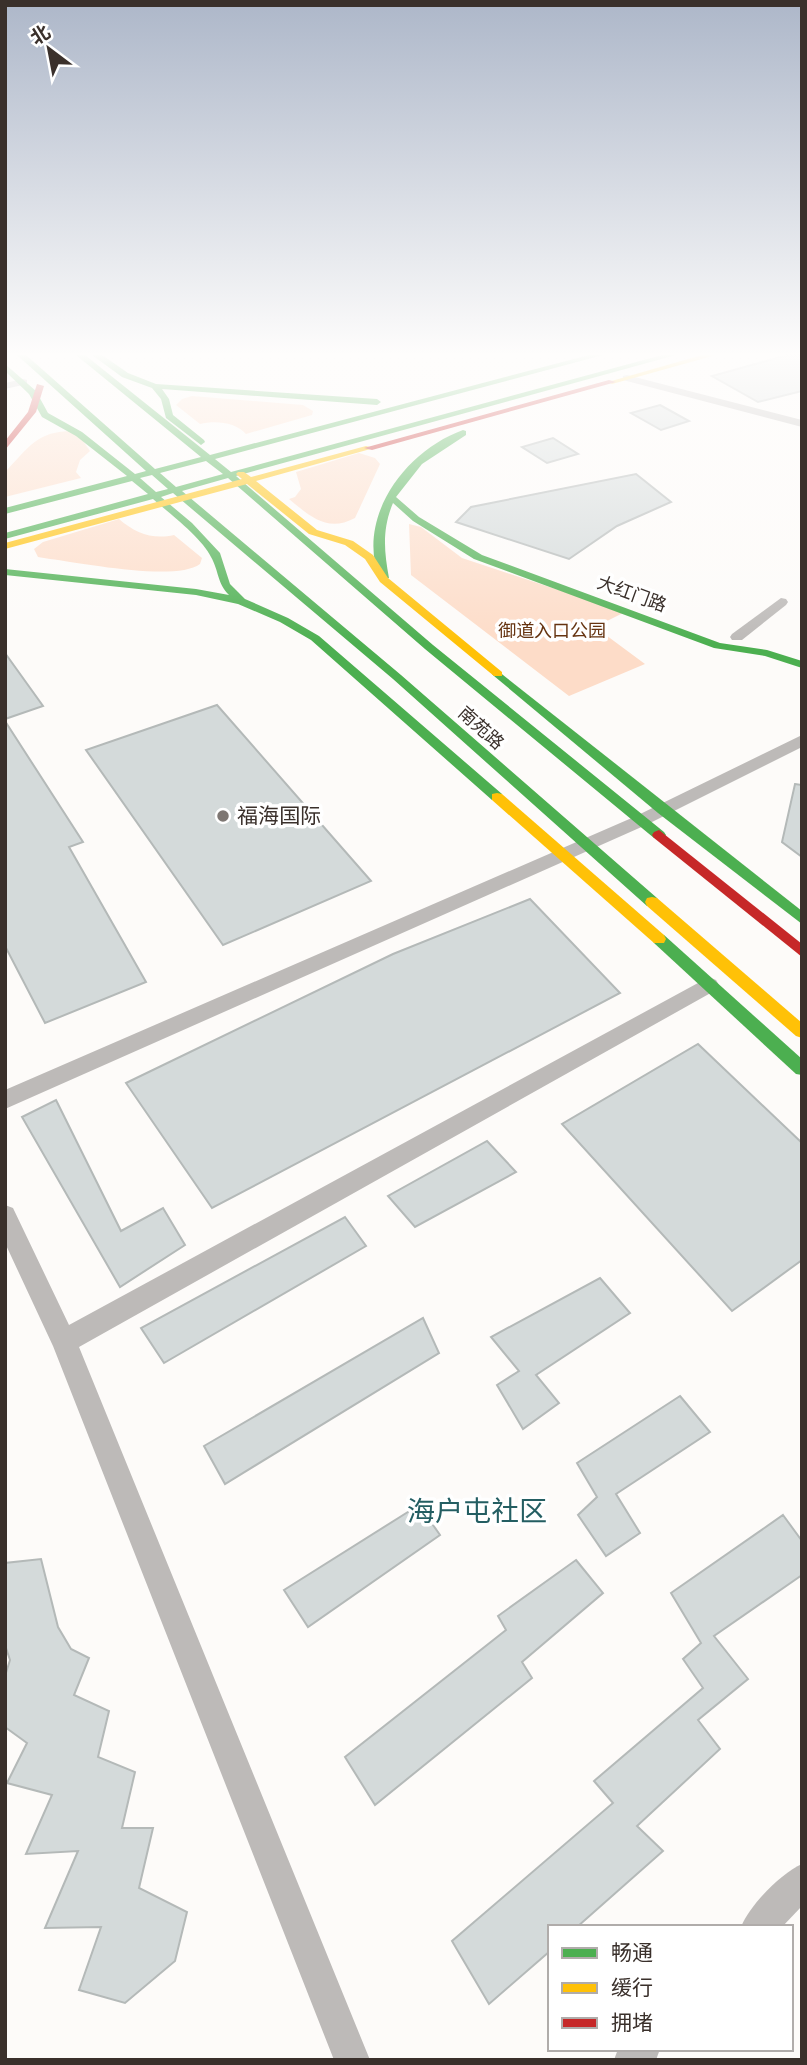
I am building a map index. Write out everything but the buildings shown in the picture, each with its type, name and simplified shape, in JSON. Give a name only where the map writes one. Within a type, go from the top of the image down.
[{"type":"main road","points":[[104,451],[188,525],[225,545],[247,551]]},
{"type":"main road","name":"南苑路","points":[[130,451],[397,677],[802,1032]]},
{"type":"main road","points":[[207,451],[263,497],[313,532],[349,543],[369,557],[429,647]]},
{"type":"main road","points":[[6,511],[230,451]]},
{"type":"main road","points":[[5,521],[257,451]]},
{"type":"main road","points":[[5,536],[318,451]]},
{"type":"main road","points":[[5,546],[352,451]]},
{"type":"main road","points":[[367,513],[389,465],[369,451]]},
{"type":"main road","points":[[429,451],[390,496],[378,535],[384,580],[663,810],[802,919]]},
{"type":"main road","name":"大红门路","points":[[390,496],[416,519],[478,557],[718,646],[767,653],[802,665]]},
{"type":"main road","name":"南苑路","points":[[263,497],[429,647],[798,949]]},
{"type":"main road","points":[[188,525],[206,568],[241,601]]},
{"type":"main road","points":[[313,532],[343,533],[353,529]]},
{"type":"main road","points":[[25,541],[26,558],[37,565],[178,579],[206,568]]},
{"type":"main road","name":"大红门路","points":[[454,543],[513,559],[737,637],[802,654]]},
{"type":"main road","points":[[5,572],[196,592],[241,601],[397,677]]},
{"type":"main road","points":[[315,638],[562,853],[802,1069]]},
{"type":"main road","points":[[763,889],[798,949]]},
{"type":"street","points":[[737,637],[781,602]]},
{"type":"street","points":[[5,1100],[640,821],[802,740]]},
{"type":"street","points":[[64,1342],[709,985]]},
{"type":"street","points":[[5,1216],[64,1342],[352,2060]]},
{"type":"street","points":[[760,1925],[802,1881]]},
{"type":"green space","points":[[24,451],[90,451],[80,460],[76,472],[81,478],[5,497],[5,472]]},
{"type":"green space","points":[[359,453],[375,458],[380,464],[355,518],[336,524],[327,523],[289,499],[295,497],[301,489],[296,472]]},
{"type":"green space","points":[[119,519],[145,534],[159,537],[174,535],[202,558],[200,564],[171,571],[128,570],[38,557],[34,549],[43,542]]},
{"type":"green space","name":"御道入口公园","points":[[409,524],[421,527],[462,558],[625,612],[595,627],[645,664],[569,696],[411,575]]},
{"type":"traffic: fast","points":[[103,451],[188,525],[216,555],[225,585],[241,601]]},
{"type":"traffic: fast","points":[[129,451],[397,677],[652,902]]},
{"type":"traffic: fast","points":[[200,451],[263,502],[429,647],[659,835]]},
{"type":"traffic: fast","points":[[5,511],[232,451]]},
{"type":"traffic: fast","points":[[5,536],[317,451]]},
{"type":"traffic: fast","points":[[384,578],[379,540],[387,505],[406,475],[433,451]]},
{"type":"traffic: fast","points":[[390,496],[416,519],[478,557],[718,646],[767,653],[802,665]]},
{"type":"traffic: fast","points":[[5,572],[196,592],[241,601],[284,620],[315,638],[497,797]]},
{"type":"traffic: fast","points":[[498,674],[663,810],[802,919]]},
{"type":"traffic: fast","points":[[659,939],[802,1069]]},
{"type":"traffic: slow","points":[[5,546],[356,451]]},
{"type":"traffic: slow","points":[[241,474],[313,532],[349,543],[369,557],[384,580],[498,674]]},
{"type":"traffic: slow","points":[[497,797],[659,939]]},
{"type":"traffic: slow","points":[[652,902],[802,1032]]},
{"type":"traffic: jam","points":[[659,835],[802,952]]},
{"type":"place","name":"福海国际","points":[[223,816]]},
{"type":"district","name":"海户屯社区","points":[[477,1511]]}]
